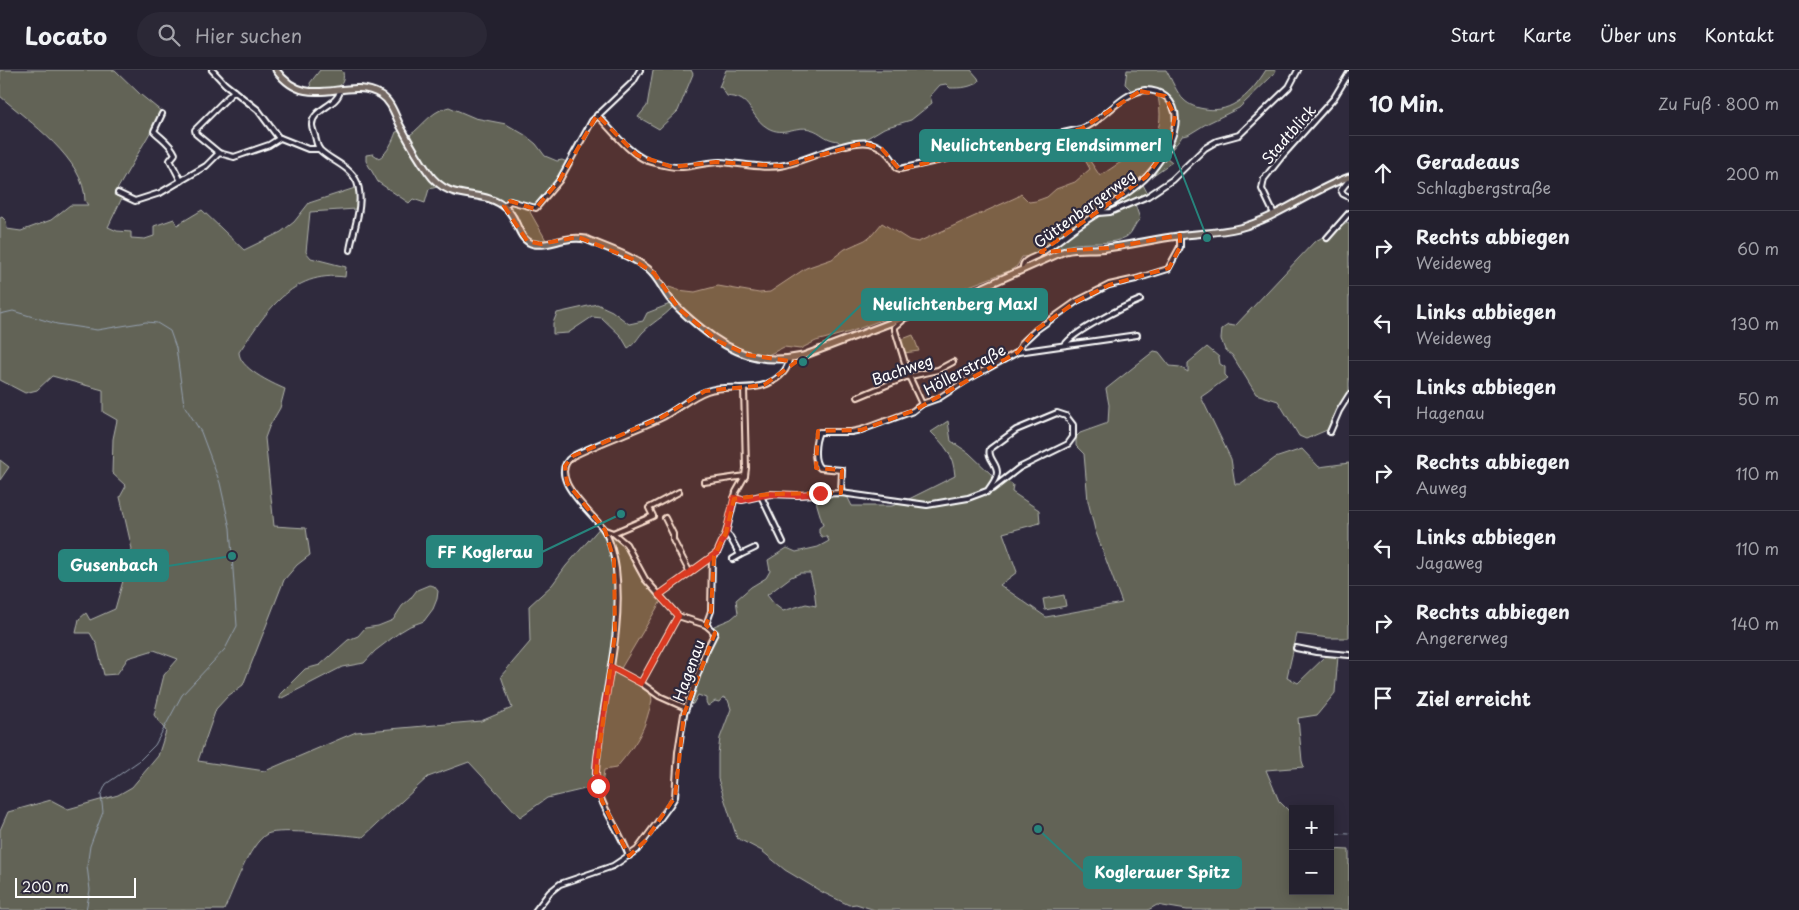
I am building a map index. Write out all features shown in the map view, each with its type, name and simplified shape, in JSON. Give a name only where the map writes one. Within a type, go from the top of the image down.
[{"type":"main road","points":[[276,70],[290,84],[299,89],[320,92],[366,89],[384,97],[391,105],[400,125],[428,172],[443,188],[458,194],[492,199],[504,206],[512,214],[522,235],[530,243],[541,244],[564,238],[578,237],[632,259],[654,274],[679,309],[718,341],[729,348],[748,355],[773,359],[803,356],[972,292],[1070,250],[1108,248],[1180,235],[1239,228],[1316,191],[1349,178]]},
{"type":"street","points":[[212,70],[258,110],[280,138],[310,150],[319,149]]},
{"type":"street","points":[[504,206],[510,201],[536,208],[558,180],[587,128],[597,115],[628,87],[638,76],[640,70]]},
{"type":"street","points":[[1098,213],[1110,212],[1148,196],[1172,180],[1205,148],[1218,141],[1239,135],[1291,85],[1298,70]]},
{"type":"street","name":"Stadtblick","points":[[1273,213],[1262,189],[1264,179],[1282,155],[1334,98],[1349,74]]},
{"type":"street","name":"Güttenbergerweg","points":[[597,115],[637,155],[672,167],[686,167],[716,162],[782,166],[843,147],[871,143],[889,155],[897,168],[904,168],[1081,129],[1097,122],[1131,94],[1146,90],[1158,92],[1168,100],[1174,112],[1174,128],[1169,146],[1156,166],[1143,181],[1037,256],[1026,261],[1023,269]]},
{"type":"street","points":[[234,91],[195,130],[196,134],[219,153],[234,157],[269,145],[280,138]]},
{"type":"street","points":[[340,91],[339,96],[313,120],[312,127],[319,149],[346,168],[356,182],[359,200],[350,250]]},
{"type":"street","points":[[162,114],[154,131],[173,149],[175,154],[170,160],[181,181]]},
{"type":"street","points":[[118,193],[137,200],[160,192],[206,166],[219,153]]},
{"type":"street","points":[[1349,178],[1341,190],[1343,194],[1349,197]]},
{"type":"street","points":[[1327,238],[1349,213]]},
{"type":"street","name":"Höllerstraße","points":[[903,317],[903,320],[894,330],[909,376],[922,404],[939,398],[970,378],[1018,352],[1022,343],[1032,334],[1058,313],[1077,301],[1109,285],[1150,275],[1168,268],[1180,247],[1180,235]]},
{"type":"street","points":[[1065,345],[1069,340],[1122,307],[1140,300]]},
{"type":"street","points":[[1018,352],[1137,335]]},
{"type":"street","points":[[629,856],[602,801],[596,780],[602,719],[615,634],[617,594],[614,560],[605,530],[579,502],[567,483],[564,474],[566,462],[577,454],[662,417],[705,391],[716,388],[744,388],[764,385],[774,380],[785,370],[788,359]]},
{"type":"street","name":"Bachweg","points":[[858,397],[909,376],[938,370],[953,362]]},
{"type":"street","points":[[659,595],[712,557],[719,550],[726,533],[734,498],[745,476],[744,388]]},
{"type":"street","points":[[1330,432],[1349,395]]},
{"type":"street","points":[[841,493],[842,470],[820,468],[816,464],[815,448],[819,432],[861,430],[913,411],[922,404]]},
{"type":"street","points":[[734,498],[742,500],[770,494],[841,493],[927,505],[968,498],[987,492],[1019,468],[1070,443],[1074,430],[1069,418],[1063,414],[1055,414],[1016,430],[990,449],[989,454],[997,472],[987,492]]},
{"type":"street","points":[[704,482],[745,476]]},
{"type":"street","points":[[613,533],[653,516],[649,508],[679,492]]},
{"type":"street","points":[[760,496],[783,542]]},
{"type":"street","points":[[665,518],[673,534],[673,540],[690,573]]},
{"type":"street","points":[[605,530],[613,533],[629,547],[645,579],[678,616],[641,683]]},
{"type":"street","points":[[726,533],[740,555]]},
{"type":"street","points":[[732,559],[755,548]]},
{"type":"street","points":[[706,625],[711,611],[712,557]]},
{"type":"street","name":"Hagenau","points":[[536,910],[550,892],[560,884],[613,866],[638,850],[675,797],[678,752],[686,708],[705,652],[715,633],[706,625],[678,616]]},
{"type":"street","points":[[1296,648],[1349,655]]},
{"type":"street","points":[[611,667],[641,683],[659,696],[686,708]]},
{"type":"highlighted area","points":[[1140,91],[1165,96],[1175,116],[1169,146],[1146,177],[1041,252],[1108,248],[1180,235],[1180,247],[1169,268],[1109,285],[1077,301],[1036,330],[1018,352],[913,411],[861,430],[818,431],[816,468],[842,470],[841,493],[770,494],[734,499],[726,533],[714,556],[711,611],[706,625],[715,633],[684,714],[675,797],[645,841],[629,856],[602,801],[596,773],[615,634],[614,560],[605,530],[567,483],[565,466],[573,456],[662,417],[705,391],[764,385],[796,362],[748,355],[718,341],[679,309],[654,273],[632,259],[578,237],[541,244],[527,241],[504,206],[510,201],[535,209],[559,181],[597,115],[637,155],[672,167],[716,162],[782,166],[863,143],[882,149],[899,169],[1081,129]]},
{"type":"shaded area","points":[[0,70],[115,70],[162,112],[114,195],[122,198],[108,227],[117,231],[131,232],[131,238],[145,239],[154,236],[154,226],[174,219],[177,225],[202,210],[244,250],[281,232],[294,222],[309,203],[355,188],[356,186],[358,197],[356,209],[310,212],[306,252],[311,258],[346,267],[345,277],[326,277],[309,280],[295,287],[270,309],[239,352],[240,358],[250,369],[264,379],[285,389],[280,408],[265,438],[274,526],[306,528],[310,555],[297,565],[284,580],[243,685],[228,696],[216,709],[198,761],[265,771],[356,732],[481,721],[512,708],[501,676],[530,642],[529,606],[552,585],[602,525],[622,541],[637,572],[661,601],[620,670],[651,695],[652,699],[647,720],[636,741],[616,768],[604,770],[602,785],[547,798],[520,817],[469,762],[428,777],[363,837],[298,832],[274,832],[267,834],[260,839],[248,857],[224,910],[0,910],[0,830],[8,812],[51,800],[68,809],[118,795],[132,787],[158,756],[166,731],[154,715],[164,675],[178,659],[154,650],[128,658],[117,674],[104,675],[97,645],[90,633],[76,633],[79,619],[86,613],[90,620],[115,609],[132,549],[120,497],[126,486],[112,473],[113,439],[117,420],[103,412],[103,390],[52,376],[37,390],[25,393],[0,380],[0,218],[2,217],[6,221],[7,229],[21,231],[51,220],[70,205],[88,205],[85,201],[83,185],[66,156],[40,130],[0,96]]},
{"type":"shaded area","points":[[320,70],[341,70],[343,72],[342,83],[334,89],[311,89],[310,83]]},
{"type":"shaded area","points":[[653,70],[691,70],[693,74],[678,111],[659,129],[638,117],[647,106]]},
{"type":"shaded area","points":[[726,70],[971,70],[979,81],[961,88],[950,88],[946,84],[940,85],[930,96],[932,103],[911,120],[884,128],[864,140],[841,145],[838,141],[829,139],[810,129],[799,128],[779,131],[763,125],[745,102],[739,98],[727,96],[719,87]]},
{"type":"shaded area","points":[[1127,70],[1166,70],[1179,94],[1186,102],[1199,108],[1215,110],[1233,105],[1241,100],[1266,70],[1276,70],[1239,108],[1188,135],[1182,136],[1166,157],[1172,162],[1142,183],[1148,194],[1135,204],[1140,219],[1130,233],[1120,240],[1067,245],[1056,249],[1052,247],[1034,256],[1022,257],[1017,266],[1011,270],[850,332],[816,341],[800,349],[784,347],[768,355],[745,351],[718,337],[680,306],[667,289],[669,287],[695,292],[718,286],[759,293],[770,292],[806,268],[832,259],[845,249],[865,240],[882,223],[909,240],[918,242],[1021,194],[1029,202],[1047,197],[1056,189],[1075,182],[1090,169],[1085,160],[1088,158],[1100,176],[1149,141],[1158,129],[1160,114],[1157,90],[1145,89],[1133,92],[1125,84]]},
{"type":"shaded area","points":[[449,107],[475,118],[506,124],[536,144],[545,156],[557,161],[567,162],[530,212],[546,240],[533,242],[524,234],[517,215],[507,205],[482,195],[460,192],[442,186],[429,189],[425,203],[413,199],[409,203],[378,182],[366,161],[366,155],[373,154],[379,158],[388,150],[396,132],[401,131],[405,137],[410,135],[429,117]]},
{"type":"shaded area","points":[[1349,222],[1349,393],[1339,406],[1327,430],[1306,439],[1299,436],[1278,401],[1256,394],[1232,355],[1225,350],[1221,339],[1222,329],[1228,325],[1235,326],[1314,242]]},
{"type":"shaded area","points":[[597,304],[612,311],[629,324],[643,321],[647,313],[670,304],[673,307],[646,329],[628,348],[621,336],[602,318],[592,317],[568,333],[553,334],[553,323],[557,313]]},
{"type":"shaded area","points":[[913,335],[919,351],[904,353],[900,340]]},
{"type":"shaded area","points":[[1207,347],[1219,357],[1220,364],[1225,367],[1225,375],[1228,378],[1201,397],[1231,459],[1235,484],[1240,484],[1275,458],[1302,449],[1319,467],[1349,463],[1349,638],[1329,638],[1297,634],[1287,677],[1298,683],[1326,656],[1338,656],[1335,693],[1317,715],[1298,718],[1304,767],[1266,770],[1279,801],[1289,811],[1289,895],[1334,895],[1334,849],[1349,850],[1349,910],[1187,910],[1157,905],[1148,910],[875,910],[856,904],[849,905],[822,892],[785,870],[762,851],[737,838],[718,779],[720,738],[731,709],[728,700],[723,697],[719,702],[715,701],[708,706],[706,698],[698,695],[693,704],[689,704],[707,640],[714,626],[731,619],[738,613],[736,600],[751,587],[766,578],[770,571],[768,560],[787,548],[796,552],[818,547],[829,541],[827,537],[822,537],[819,533],[819,528],[823,525],[815,490],[841,493],[847,496],[852,506],[892,506],[955,476],[953,462],[948,451],[931,432],[948,421],[951,441],[969,453],[992,475],[988,485],[993,492],[1006,480],[1013,485],[1012,492],[1039,510],[1040,523],[1003,533],[1017,572],[1000,585],[1046,617],[1122,603],[1095,530],[1088,501],[1084,454],[1076,446],[1076,437],[1080,433],[1108,423],[1109,405],[1106,389],[1154,351],[1159,352],[1170,366],[1180,367],[1188,372],[1188,363]],"holes":[[[800,573],[810,573],[816,606],[806,604],[783,611],[767,595],[791,577]]]},
{"type":"shaded area","points":[[0,460],[9,467],[0,480]]},
{"type":"shaded area","points":[[429,585],[434,586],[438,591],[437,599],[433,609],[424,621],[400,632],[375,651],[364,663],[342,667],[280,699],[280,694],[305,669],[320,665],[348,640],[358,636],[365,628],[378,626],[393,620],[402,606],[417,590]]},
{"type":"shaded area","points":[[1064,595],[1066,606],[1045,610],[1043,599]]},
{"type":"waterway","points":[[0,314],[13,311],[57,324],[97,330],[146,322],[157,323],[170,331],[176,348],[184,405],[201,432],[220,483],[230,528],[237,626],[225,649],[182,695],[155,745],[139,761],[106,784],[101,795],[103,812],[90,846],[87,866],[90,890],[86,910]]},
{"type":"waterway","points":[[1334,833],[1349,834]]},
{"type":"place","name":"Neulichtenberg Elendsimmerl","points":[[1207,238]]},
{"type":"place","name":"Neulichtenberg Maxl","points":[[803,362]]},
{"type":"place","name":"FF Koglerau","points":[[621,514]]},
{"type":"place","name":"Gusenbach","points":[[232,556]]},
{"type":"place","name":"Koglerauer Spitz","points":[[1038,829]]},
{"type":"route","points":[[598,786],[596,773],[597,758],[611,667],[641,683],[678,616],[659,595],[717,553],[726,533],[734,498],[742,500],[770,494],[797,495],[820,493]]}]
